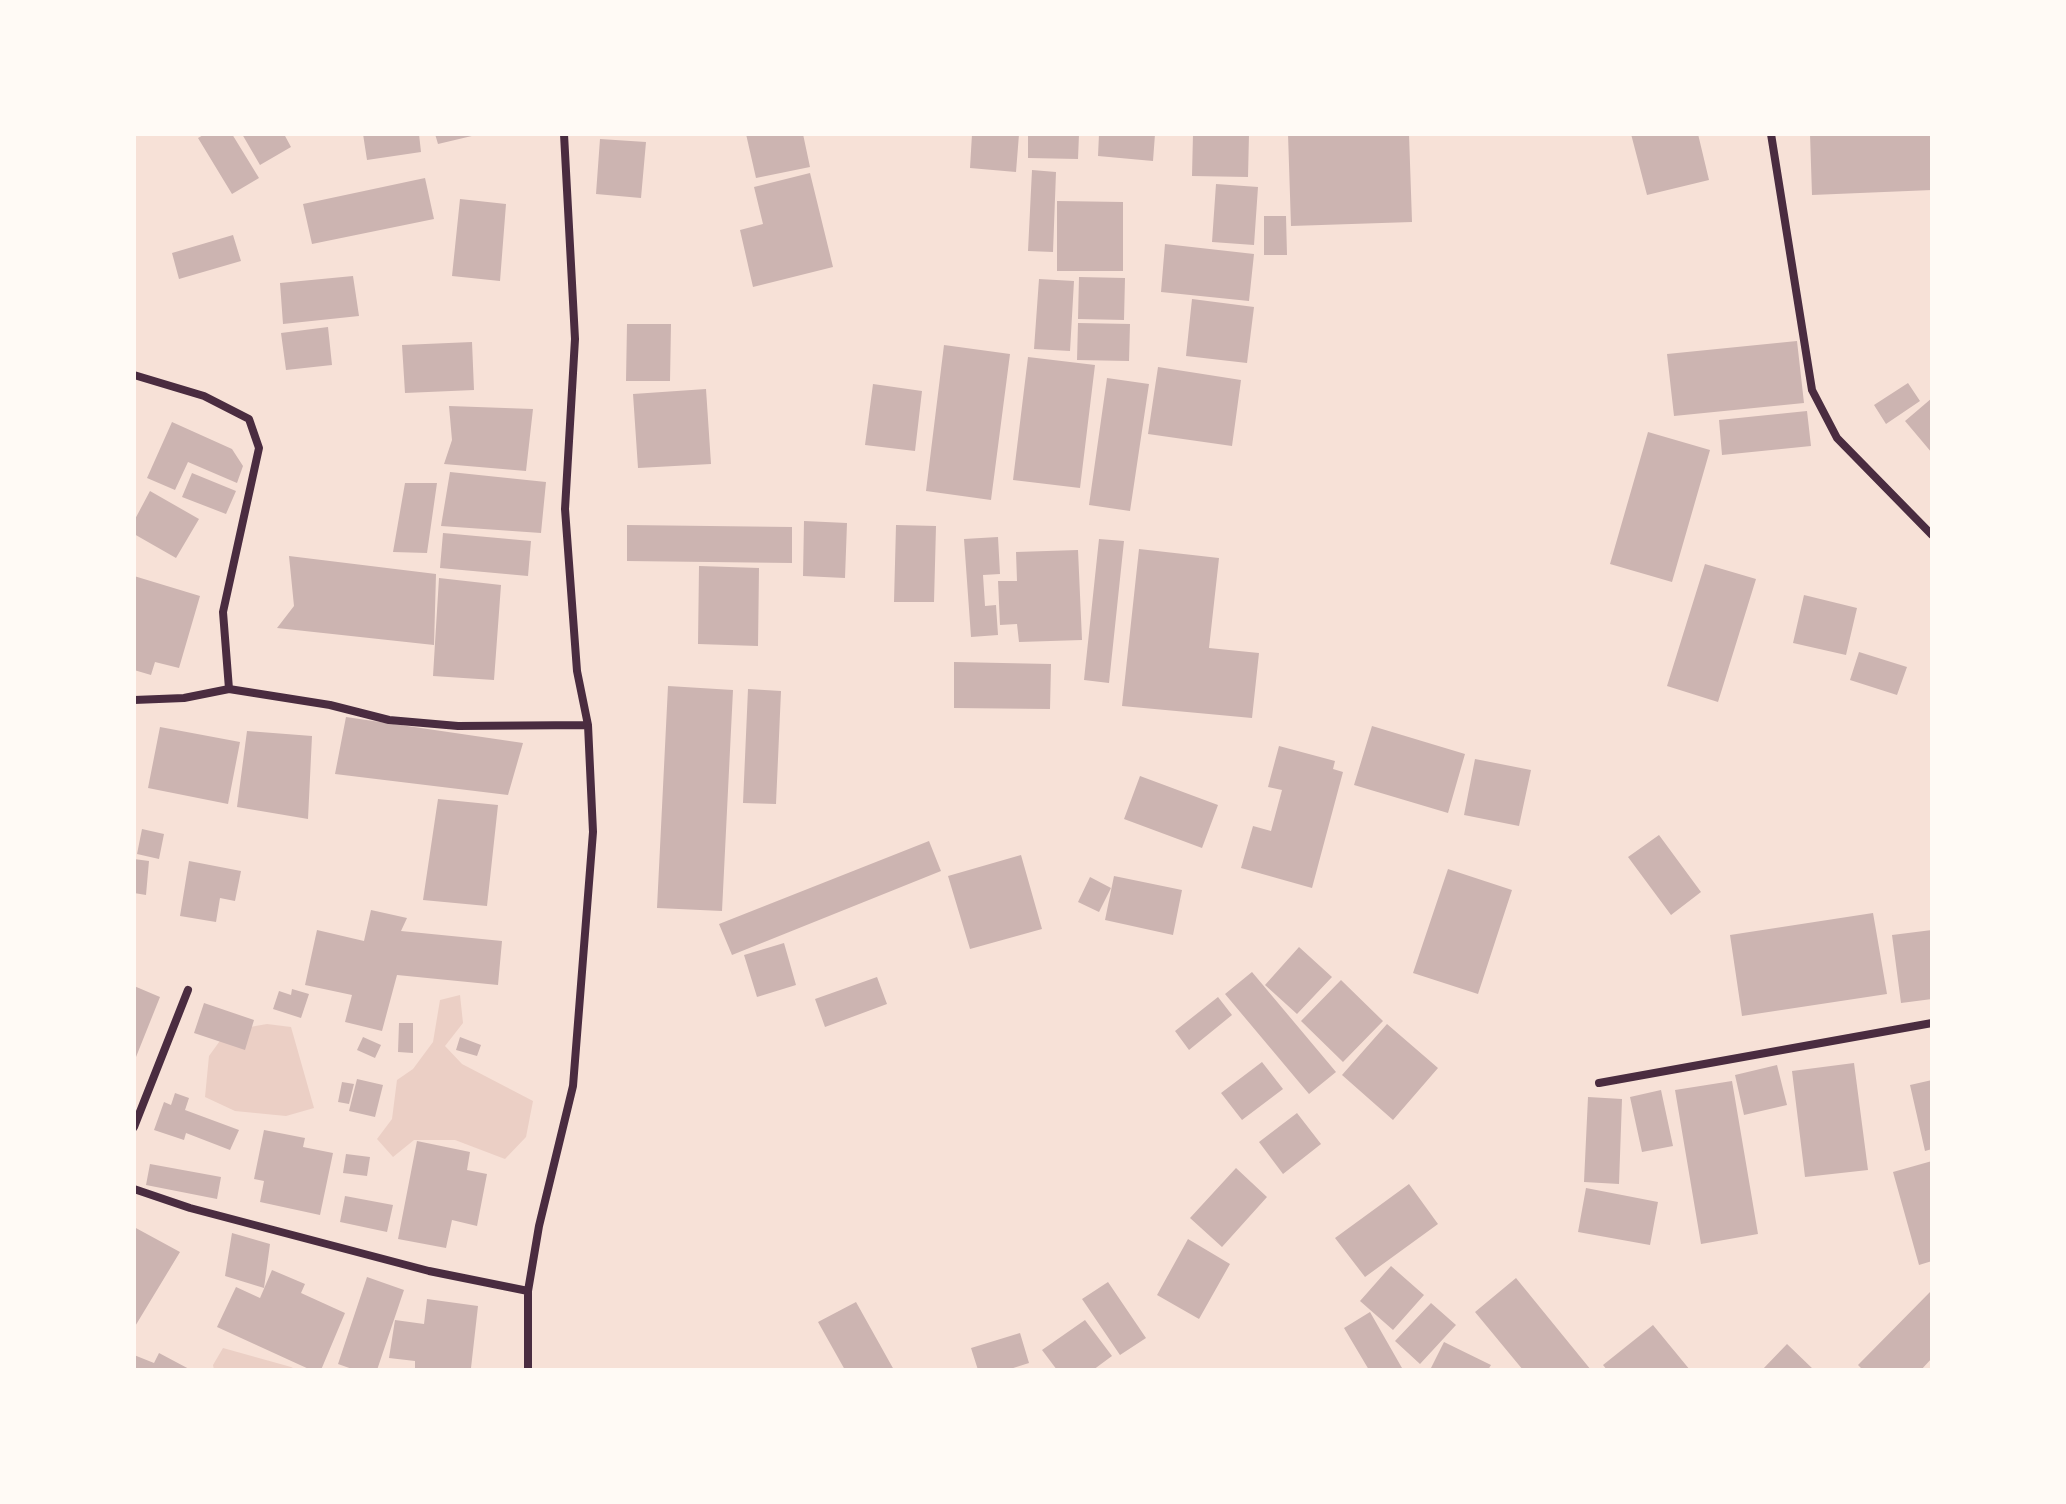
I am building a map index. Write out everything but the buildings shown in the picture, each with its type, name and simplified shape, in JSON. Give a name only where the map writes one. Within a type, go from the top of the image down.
[{"type":"street","points":[[528,1370],[528,1291],[539,1226],[573,1086],[593,832],[588,725],[577,671],[565,509],[575,339],[564,134]]},
{"type":"street","points":[[1771,134],[1812,390],[1837,438],[1932,535]]},
{"type":"street","points":[[134,375],[204,396],[249,419],[259,448],[223,612],[229,689]]},
{"type":"street","points":[[134,700],[184,698],[229,689],[330,705],[389,720],[458,726],[588,725]]},
{"type":"street","points":[[134,1127],[188,990]]},
{"type":"street","points":[[1599,1083],[1932,1023]]},
{"type":"street","points":[[134,1189],[190,1208],[429,1271],[528,1291]]},
{"type":"shaded area","points":[[460,995],[463,1023],[445,1046],[462,1064],[533,1101],[526,1137],[505,1159],[455,1140],[414,1140],[393,1157],[377,1139],[392,1119],[397,1080],[413,1069],[433,1042],[440,1000]]},
{"type":"shaded area","points":[[267,1024],[291,1027],[314,1108],[286,1116],[235,1111],[205,1097],[209,1056],[227,1031]]},
{"type":"shaded area","points":[[223,1348],[297,1370],[214,1370],[213,1365]]}]
